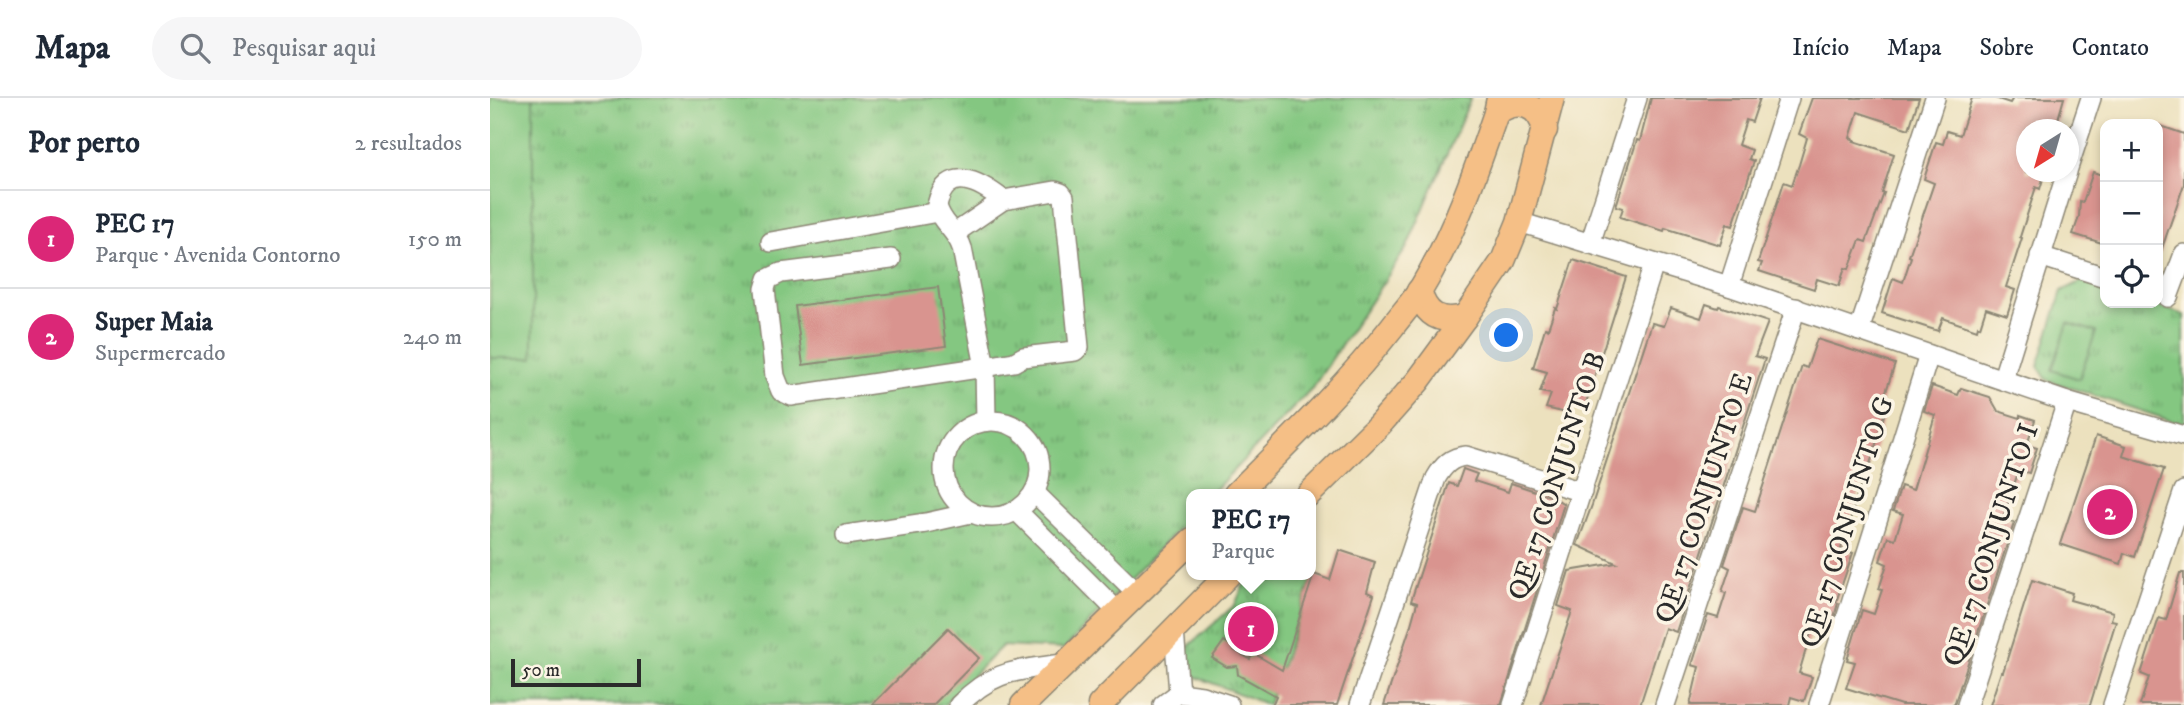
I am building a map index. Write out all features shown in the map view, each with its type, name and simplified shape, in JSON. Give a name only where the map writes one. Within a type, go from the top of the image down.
[{"type":"main road","points":[[1314,489],[1379,425],[1418,381],[1503,261],[1519,222],[1552,98]]},
{"type":"main road","points":[[1241,489],[1332,398],[1375,349],[1419,291],[1444,247],[1460,210],[1498,106],[1523,105],[1536,111],[1545,130]]},
{"type":"main road","points":[[1419,291],[1430,312],[1453,320],[1465,317]]},
{"type":"main road","points":[[1023,705],[1186,546]]},
{"type":"main road","points":[[1100,705],[1223,580]]},
{"type":"street","points":[[1590,244],[1637,98]]},
{"type":"street","points":[[1729,286],[1789,98]]},
{"type":"street","points":[[1859,331],[1935,98]]},
{"type":"street","points":[[2079,136],[2091,98]]},
{"type":"street","points":[[986,421],[985,367],[962,248],[955,233],[941,219],[938,212],[939,197],[956,180],[970,180],[988,188],[1003,200]]},
{"type":"street","points":[[2003,379],[2064,182]]},
{"type":"street","points":[[891,259],[781,273],[768,279],[765,289],[775,376],[781,391],[792,396],[985,367],[1014,362],[1023,357],[1075,351],[1079,347],[1064,197],[1061,193],[1055,191],[1003,200],[955,233]]},
{"type":"street","points":[[771,242],[938,212]]},
{"type":"street","points":[[1519,222],[1796,308],[2067,402],[2184,436]]},
{"type":"street","points":[[2170,298],[2184,254]]},
{"type":"street","points":[[2040,256],[2100,275]]},
{"type":"street","name":"QE 17 CONJUNTO B","points":[[1513,705],[1654,264]]},
{"type":"street","name":"QE 17 CONJUNTO E","points":[[1665,705],[1796,308]]},
{"type":"street","name":"QE 17 CONJUNTO G","points":[[1819,705],[1929,355]]},
{"type":"street","name":"QE 17 CONJUNTO I","points":[[1967,705],[2067,402]]},
{"type":"street","points":[[986,421],[1002,422],[1016,428],[1028,437],[1037,450],[1040,466],[1035,493],[1017,511],[1001,517],[971,513],[958,504],[944,477],[944,461],[949,447],[959,434],[986,421]]},
{"type":"street","points":[[1360,705],[1436,478],[1449,461],[1457,456],[1466,456],[1582,492]]},
{"type":"street","points":[[2113,705],[2184,491]]},
{"type":"street","points":[[1035,493],[1138,594]]},
{"type":"street","points":[[1017,511],[1119,613]]},
{"type":"street","points":[[846,535],[971,513]]},
{"type":"street","points":[[1174,630],[1171,699],[1202,696],[1228,705]]},
{"type":"street","points":[[959,705],[975,689],[991,679],[1066,663]]},
{"type":"green space","points":[[490,98],[1471,98],[1407,247],[1313,387],[1216,489],[1186,489],[1186,520],[1064,649],[1002,646],[944,705],[490,705]]},
{"type":"green space","points":[[490,98],[533,98],[533,358],[490,358]]},
{"type":"green space","points":[[2082,281],[2100,287],[2100,308],[2163,308],[2184,315],[2184,425],[2047,380],[2038,366],[2062,291]]},
{"type":"green space","points":[[2068,323],[2096,332],[2079,379],[2052,370]]},
{"type":"green space","points":[[1246,580],[1312,580],[1268,705],[1181,671],[1180,654],[1235,605]]},
{"type":"building","points":[[1651,98],[1760,98],[1752,122],[1746,120],[1738,145],[1752,150],[1749,159],[1754,161],[1733,226],[1727,224],[1720,245],[1620,217],[1623,208],[1616,206],[1637,140],[1640,141]]},
{"type":"building","points":[[1812,98],[1919,98],[1909,129],[1858,112],[1850,138],[1894,154],[1884,193],[1866,242],[1860,240],[1839,286],[1817,279],[1814,289],[1759,271],[1762,263],[1758,262],[1784,182],[1792,185],[1799,165],[1807,138],[1799,134]]},
{"type":"building","points":[[1972,98],[1995,98],[2010,103],[2013,98],[2064,98],[2058,119],[2016,119],[2016,182],[2042,182],[2040,189],[2036,187],[2006,287],[2015,290],[2007,315],[1986,308],[1977,330],[1943,318],[1938,331],[1882,313],[1893,278],[1903,282],[1911,257],[1909,256],[1934,183],[1924,179],[1936,142],[1943,144],[1947,131],[1960,135]]},
{"type":"building","points":[[2163,127],[2184,134],[2184,184],[2163,245]]},
{"type":"building","points":[[2093,172],[2100,174],[2100,242],[2073,234],[2079,217],[2080,201],[2083,202]]},
{"type":"building","points":[[1573,260],[1626,277],[1585,406],[1569,401],[1566,413],[1546,408],[1551,394],[1540,392],[1547,372],[1533,368],[1545,328],[1548,329],[1555,308],[1557,309]]},
{"type":"building","points":[[938,287],[946,346],[803,365],[795,306]]},
{"type":"building","points":[[1706,304],[1768,322],[1755,356],[1765,359],[1676,632],[1665,628],[1640,705],[1541,705],[1572,611],[1558,606],[1569,571],[1616,563],[1577,545],[1652,323],[1664,326],[1671,308],[1701,318]]},
{"type":"building","points":[[1817,339],[1895,364],[1879,413],[1884,415],[1873,455],[1866,475],[1864,474],[1841,549],[1853,553],[1836,602],[1838,603],[1833,621],[1823,617],[1821,624],[1814,622],[1799,673],[1812,677],[1804,701],[1791,697],[1789,705],[1690,705],[1699,667],[1692,665],[1708,615],[1718,618],[1726,593],[1722,592],[1730,568],[1724,565],[1743,507],[1755,511],[1802,366],[1807,368]]},
{"type":"building","points":[[1932,386],[1958,395],[1961,388],[1990,397],[1998,411],[2035,420],[2027,445],[2037,448],[2029,473],[2019,470],[2003,518],[2014,523],[1954,705],[1901,705],[1846,688],[1855,662],[1847,660],[1862,610],[1874,614],[1882,590],[1879,589],[1887,564],[1880,561],[1888,537],[1895,539],[1903,514],[1893,511],[1901,486],[1913,490],[1935,415],[1924,411]]},
{"type":"building","points":[[2096,436],[2126,446],[2123,456],[2164,469],[2135,557],[2124,553],[2121,564],[2060,544]]},
{"type":"building","points":[[1463,469],[1477,474],[1474,481],[1508,492],[1511,483],[1553,497],[1564,504],[1501,705],[1384,705],[1410,628],[1417,603],[1411,601],[1449,483],[1457,486]]},
{"type":"building","points":[[1339,550],[1375,562],[1367,592],[1374,595],[1337,705],[1272,705],[1276,696],[1238,675],[1237,666],[1227,667],[1212,658],[1224,641],[1250,659],[1253,653],[1282,670],[1312,580],[1316,580],[1316,575],[1330,580]]},
{"type":"building","points":[[2180,573],[2184,573],[2184,705],[2140,705],[2149,677],[2141,674],[2159,618],[2166,620]]},
{"type":"building","points":[[2032,580],[2072,593],[2070,600],[2113,612],[2111,620],[2116,621],[2090,705],[1990,705]]},
{"type":"building","points":[[948,628],[979,658],[933,705],[872,705]]},
{"type":"place","name":"Super Maia","points":[[2110,512]]},
{"type":"place","name":"PEC 17","points":[[1251,629]]}]
